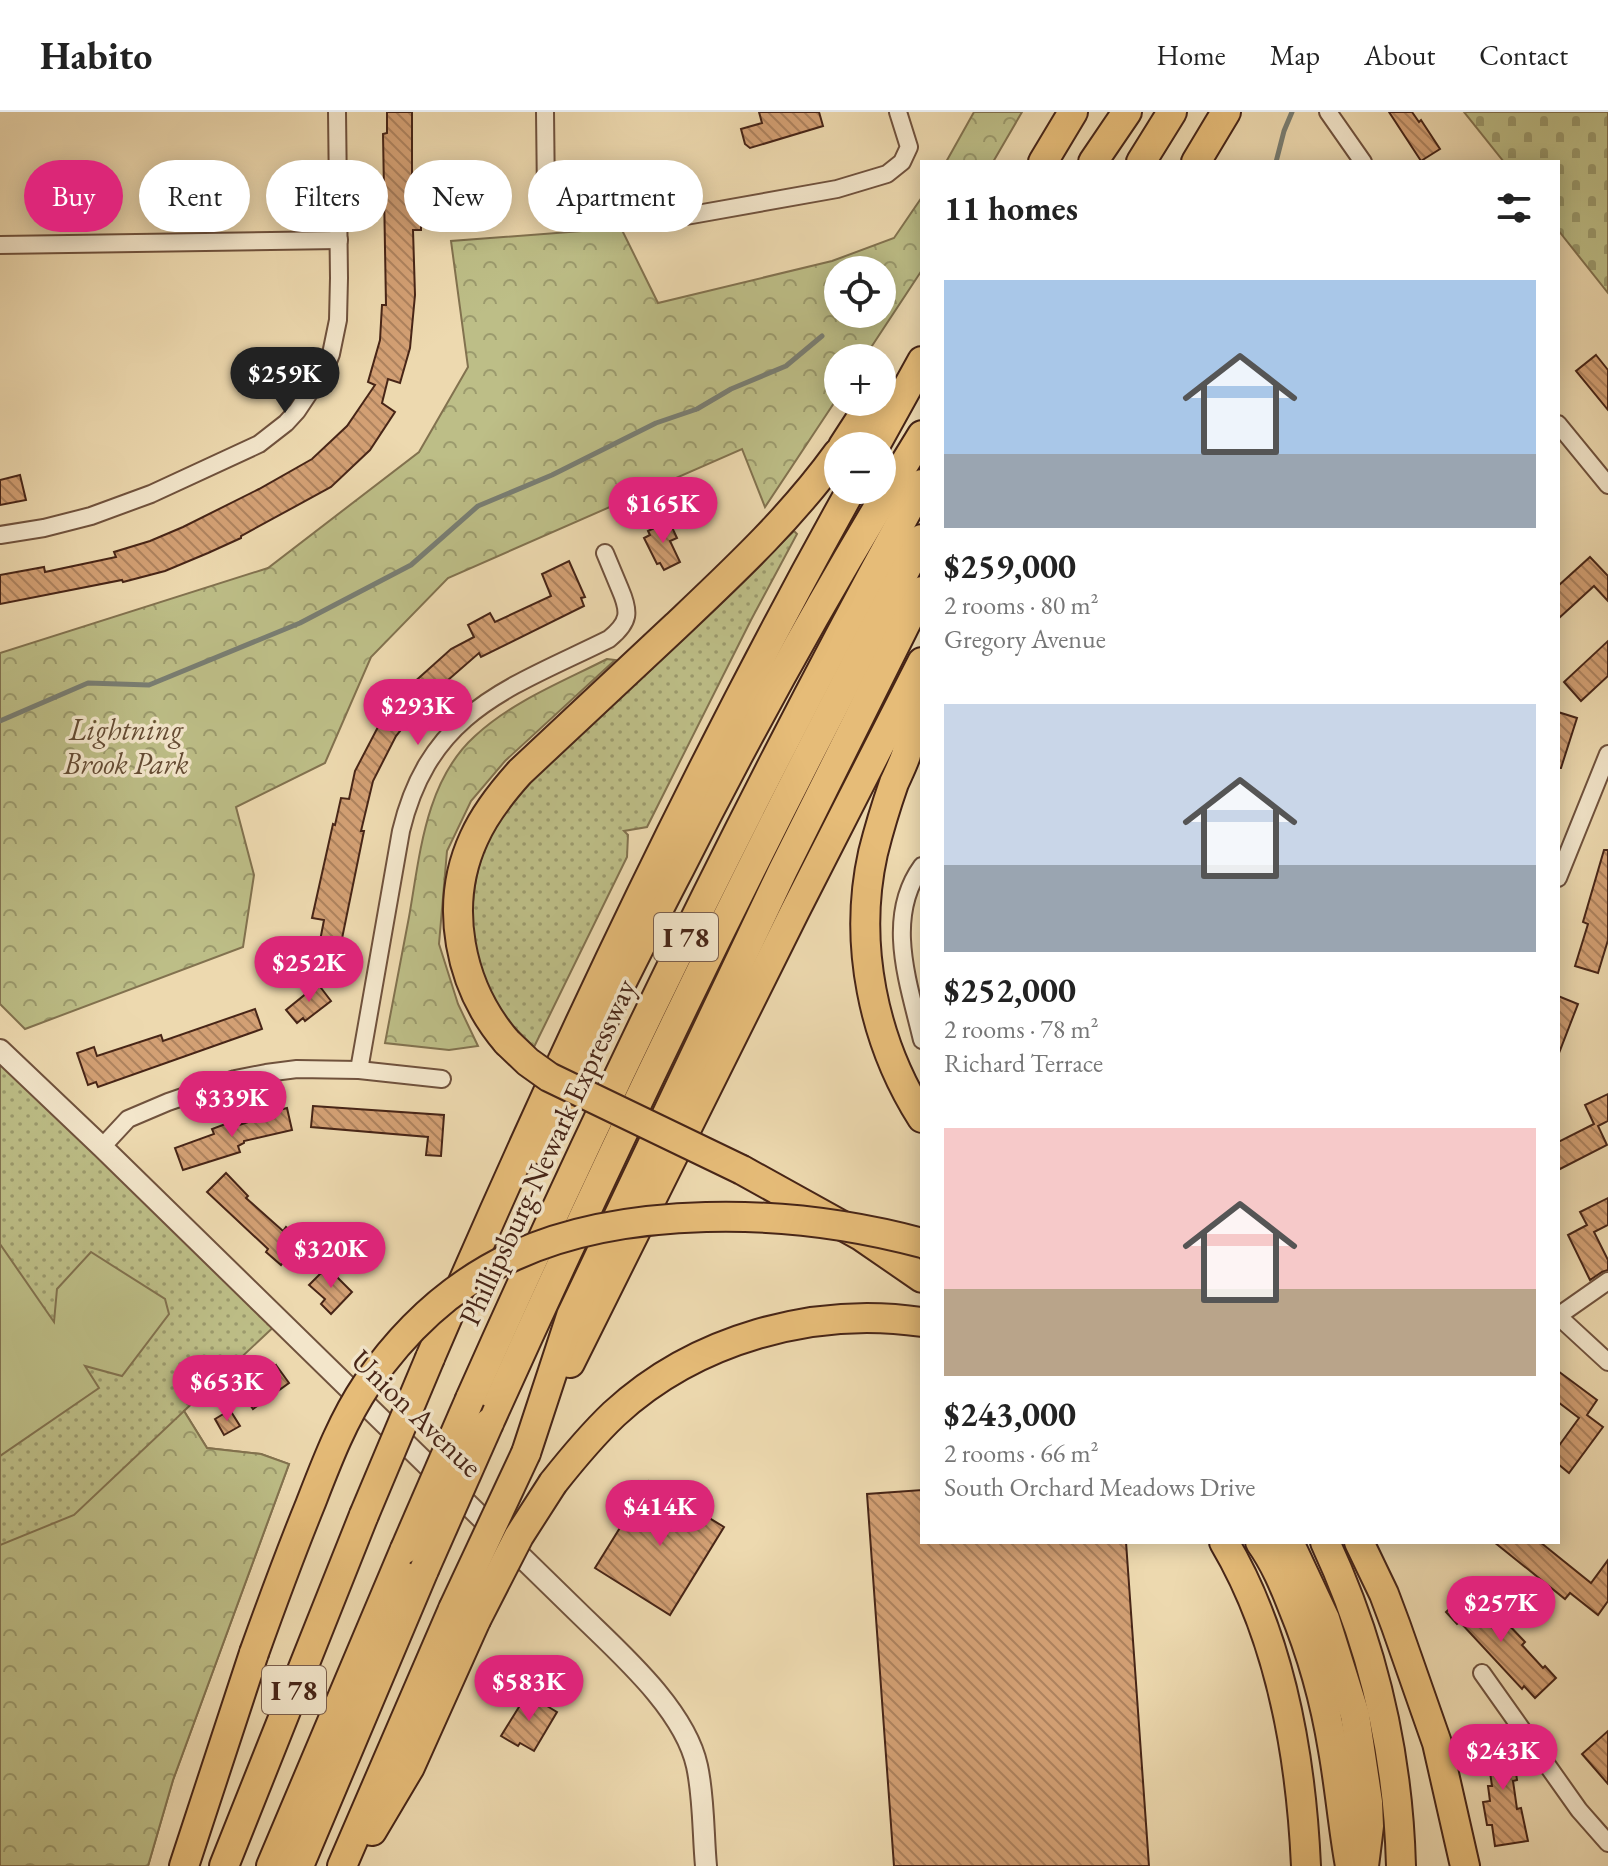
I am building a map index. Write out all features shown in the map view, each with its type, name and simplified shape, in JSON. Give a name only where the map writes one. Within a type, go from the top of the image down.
[{"type":"highway","points":[[1044,160],[1073,112]]},
{"type":"highway","points":[[1094,160],[1127,112]]},
{"type":"highway","points":[[1106,160],[1134,112]]},
{"type":"highway","points":[[1142,160],[1175,112]]},
{"type":"highway","points":[[1153,160],[1175,112]]},
{"type":"highway","points":[[1197,160],[1225,113]]},
{"type":"highway","points":[[896,382],[920,361]]},
{"type":"highway","points":[[883,432],[920,363]]},
{"type":"highway","points":[[473,1259],[563,1107],[624,979],[748,739],[920,438]]},
{"type":"highway","points":[[824,472],[737,569],[520,772],[497,798],[474,838],[464,867],[459,898],[459,930],[464,960],[474,990],[488,1017],[507,1042],[528,1062],[549,1077],[742,1170],[861,1236],[920,1277]]},
{"type":"highway","name":"Phillipsburg-Newark Expressway","points":[[271,1866],[470,1399],[581,1155],[695,919],[920,488]]},
{"type":"highway","name":"Phillipsburg-Newark Expressway","points":[[224,1866],[364,1515],[577,1026],[755,669],[843,504]]},
{"type":"highway","name":"Phillipsburg-Newark Expressway","points":[[299,1866],[424,1570],[606,1170],[794,784],[920,543]]},
{"type":"highway","points":[[351,1866],[410,1767],[526,1453],[571,1316],[783,870],[920,595]]},
{"type":"highway","points":[[526,1453],[918,669]]},
{"type":"highway","points":[[918,669],[906,753],[880,828],[867,885],[865,951],[888,1050],[920,1114]]},
{"type":"highway","points":[[742,1170],[802,1193],[920,1250]]},
{"type":"highway","points":[[184,1866],[254,1653],[341,1430],[388,1356],[414,1326],[451,1294],[491,1267],[526,1250],[607,1225],[671,1218],[798,1220],[861,1229],[920,1243]]},
{"type":"highway","points":[[342,1866],[464,1614],[553,1483],[594,1434],[640,1393],[697,1358],[759,1333],[820,1320],[911,1321]]},
{"type":"highway","points":[[1225,1544],[1251,1595],[1280,1681],[1297,1772],[1306,1866]]},
{"type":"highway","points":[[1254,1544],[1282,1609],[1305,1701],[1314,1772],[1317,1866]]},
{"type":"highway","points":[[1262,1544],[1281,1577],[1316,1674],[1329,1728],[1350,1866]]},
{"type":"highway","points":[[1290,1544],[1325,1619],[1355,1715],[1368,1802],[1369,1826],[1364,1866]]},
{"type":"highway","points":[[1326,1544],[1355,1617],[1383,1714],[1396,1787],[1401,1866]]},
{"type":"highway","points":[[1360,1544],[1388,1605],[1437,1743],[1465,1866]]},
{"type":"highway","points":[[1417,1689],[1449,1866]]},
{"type":"street","points":[[0,535],[91,516],[151,494],[252,448],[286,423],[308,398],[331,354],[338,320],[337,112]]},
{"type":"street","points":[[545,112],[546,197],[558,207],[572,212],[669,219],[837,189],[887,174],[902,162],[909,147],[898,112]]},
{"type":"street","points":[[1328,112],[1362,160]]},
{"type":"street","points":[[0,245],[339,240]]},
{"type":"street","points":[[1560,426],[1608,485]]},
{"type":"street","points":[[359,1070],[401,831],[417,782],[441,743],[476,708],[609,639],[622,627],[627,605],[605,553]]},
{"type":"street","points":[[1560,873],[1608,754]]},
{"type":"street","points":[[920,870],[906,896],[901,926],[904,964],[920,1032]]},
{"type":"street","name":"Union Avenue","points":[[0,1050],[654,1689],[694,1754],[706,1866]]},
{"type":"street","points":[[102,1147],[128,1119],[235,1079],[297,1069],[359,1070],[442,1079]]},
{"type":"street","points":[[1560,1315],[1608,1281]]},
{"type":"street","points":[[1560,1318],[1608,1362]]},
{"type":"street","points":[[1482,1673],[1579,1810],[1608,1843]]},
{"type":"green space","points":[[974,112],[1022,112],[994,160],[947,160]]},
{"type":"green space","points":[[1464,112],[1608,112],[1608,293],[1560,233],[1560,160],[1502,160]]},
{"type":"green space","name":"Lightning Brook Park","points":[[920,200],[920,273],[896,309],[896,256],[845,256],[894,238]]},
{"type":"green space","name":"Lightning Brook Park","points":[[569,232],[623,232],[658,303],[824,263],[824,328],[884,328],[873,344],[824,344],[825,416],[765,507],[742,449],[448,578],[371,657],[325,763],[236,807],[254,875],[243,947],[25,1029],[0,1004],[0,653],[268,568],[419,452],[468,367],[451,241]]},
{"type":"green space","points":[[794,531],[797,534],[647,827],[624,831],[628,835],[627,857],[534,1047],[511,1024],[510,1027],[492,997],[477,956],[473,933],[474,888],[486,845],[496,825],[508,805],[533,778]]},
{"type":"green space","points":[[607,659],[615,660],[505,761],[471,801],[447,851],[439,944],[458,1004],[478,1046],[449,1050],[385,1043],[427,820],[445,775],[458,754],[475,736],[505,712]]},
{"type":"green space","points":[[0,1049],[280,1321],[184,1411],[207,1448],[261,1454],[289,1464],[173,1780],[148,1866],[0,1866]]},
{"type":"green space","points":[[0,1244],[54,1322],[57,1289],[91,1252],[165,1299],[169,1314],[122,1376],[85,1366],[99,1388],[0,1456]]},
{"type":"green space","points":[[184,1411],[207,1448],[261,1454],[289,1464],[173,1780],[148,1866],[0,1866],[0,1545],[74,1515]]},
{"type":"building","points":[[387,112],[412,112],[412,160],[404,160],[404,232],[413,232],[415,295],[410,348],[400,383],[388,379],[382,403],[395,412],[370,450],[331,487],[241,538],[165,571],[123,582],[0,604],[0,575],[44,567],[45,572],[116,557],[114,552],[183,527],[312,459],[347,426],[375,385],[368,382],[380,340],[382,305],[386,305],[388,160],[383,160],[383,134],[387,133]]},
{"type":"building","points":[[759,112],[819,112],[823,126],[750,148],[745,144],[741,129],[762,123]]},
{"type":"building","points":[[1389,112],[1412,112],[1440,149],[1420,160]]},
{"type":"building","points":[[1596,355],[1608,370],[1608,410],[1576,371]]},
{"type":"building","points":[[20,475],[26,500],[0,505],[0,480]]},
{"type":"building","points":[[669,521],[677,538],[670,541],[680,562],[664,570],[660,563],[657,564],[644,538],[650,535],[648,531]]},
{"type":"building","points":[[1590,557],[1608,576],[1608,601],[1594,586],[1560,617],[1560,584]]},
{"type":"building","points":[[569,561],[585,597],[581,598],[584,606],[481,657],[479,653],[440,687],[437,685],[396,736],[373,781],[337,963],[333,962],[332,970],[315,967],[324,920],[312,918],[333,824],[341,798],[349,799],[355,771],[379,725],[411,685],[451,649],[474,637],[468,625],[490,613],[495,622],[551,596],[542,574]]},
{"type":"building","points":[[1608,641],[1608,676],[1581,701],[1564,682]]},
{"type":"building","points":[[1560,713],[1577,718],[1560,768]]},
{"type":"building","points":[[1604,850],[1608,850],[1608,940],[1598,973],[1575,966],[1588,924],[1583,922]]},
{"type":"building","points":[[318,984],[331,1001],[305,1021],[303,1018],[297,1023],[286,1010]]},
{"type":"building","points":[[1560,997],[1578,1004],[1560,1050]]},
{"type":"building","points":[[255,1009],[262,1029],[98,1087],[96,1082],[88,1085],[77,1053],[94,1047],[97,1056],[161,1035],[163,1041]]},
{"type":"building","points":[[1608,1094],[1608,1121],[1598,1126],[1607,1145],[1560,1169],[1560,1141],[1594,1124],[1585,1105]]},
{"type":"building","points":[[313,1106],[444,1115],[441,1156],[426,1155],[428,1137],[311,1127]]},
{"type":"building","points":[[287,1108],[292,1130],[244,1141],[238,1146],[240,1152],[183,1170],[175,1148],[214,1134],[212,1129],[228,1123],[230,1128]]},
{"type":"building","points":[[226,1173],[248,1196],[246,1198],[283,1231],[286,1227],[297,1236],[294,1239],[298,1241],[295,1248],[281,1265],[207,1192]]},
{"type":"building","points":[[1608,1198],[1608,1225],[1594,1232],[1608,1260],[1608,1270],[1590,1280],[1568,1235],[1587,1225],[1580,1212]]},
{"type":"building","points":[[327,1267],[352,1292],[331,1314],[321,1304],[325,1299],[309,1285]]},
{"type":"building","points":[[276,1365],[289,1383],[253,1409],[241,1391]]},
{"type":"building","points":[[1560,1372],[1597,1400],[1587,1415],[1603,1427],[1569,1473],[1560,1466],[1560,1444],[1579,1418],[1560,1404]]},
{"type":"building","points":[[230,1410],[240,1426],[224,1435],[215,1419]]},
{"type":"building","points":[[649,1481],[724,1527],[670,1615],[595,1568]]},
{"type":"building","points":[[920,1490],[920,1544],[1126,1544],[1149,1866],[894,1866],[867,1494]]},
{"type":"building","points":[[1496,1544],[1542,1544],[1591,1583],[1608,1560],[1608,1601],[1598,1615],[1570,1593],[1565,1599]]},
{"type":"building","points":[[1469,1590],[1503,1623],[1505,1621],[1525,1642],[1522,1645],[1556,1678],[1535,1698],[1524,1686],[1522,1689],[1460,1622],[1457,1624],[1446,1612]]},
{"type":"building","points":[[527,1694],[557,1712],[534,1751],[501,1736]]},
{"type":"building","points":[[1608,1731],[1608,1784],[1582,1754]]},
{"type":"building","points":[[1509,1733],[1517,1766],[1517,1780],[1513,1781],[1517,1809],[1521,1808],[1528,1841],[1495,1846],[1492,1825],[1487,1825],[1483,1802],[1490,1801],[1488,1786],[1492,1786],[1487,1751],[1483,1752],[1480,1737]]},
{"type":"waterway","points":[[1277,160],[1292,112]]},
{"type":"waterway","points":[[0,721],[88,683],[149,685],[300,623],[411,565],[478,506],[552,475],[656,423],[697,409],[731,389],[786,366],[822,336]]}]
